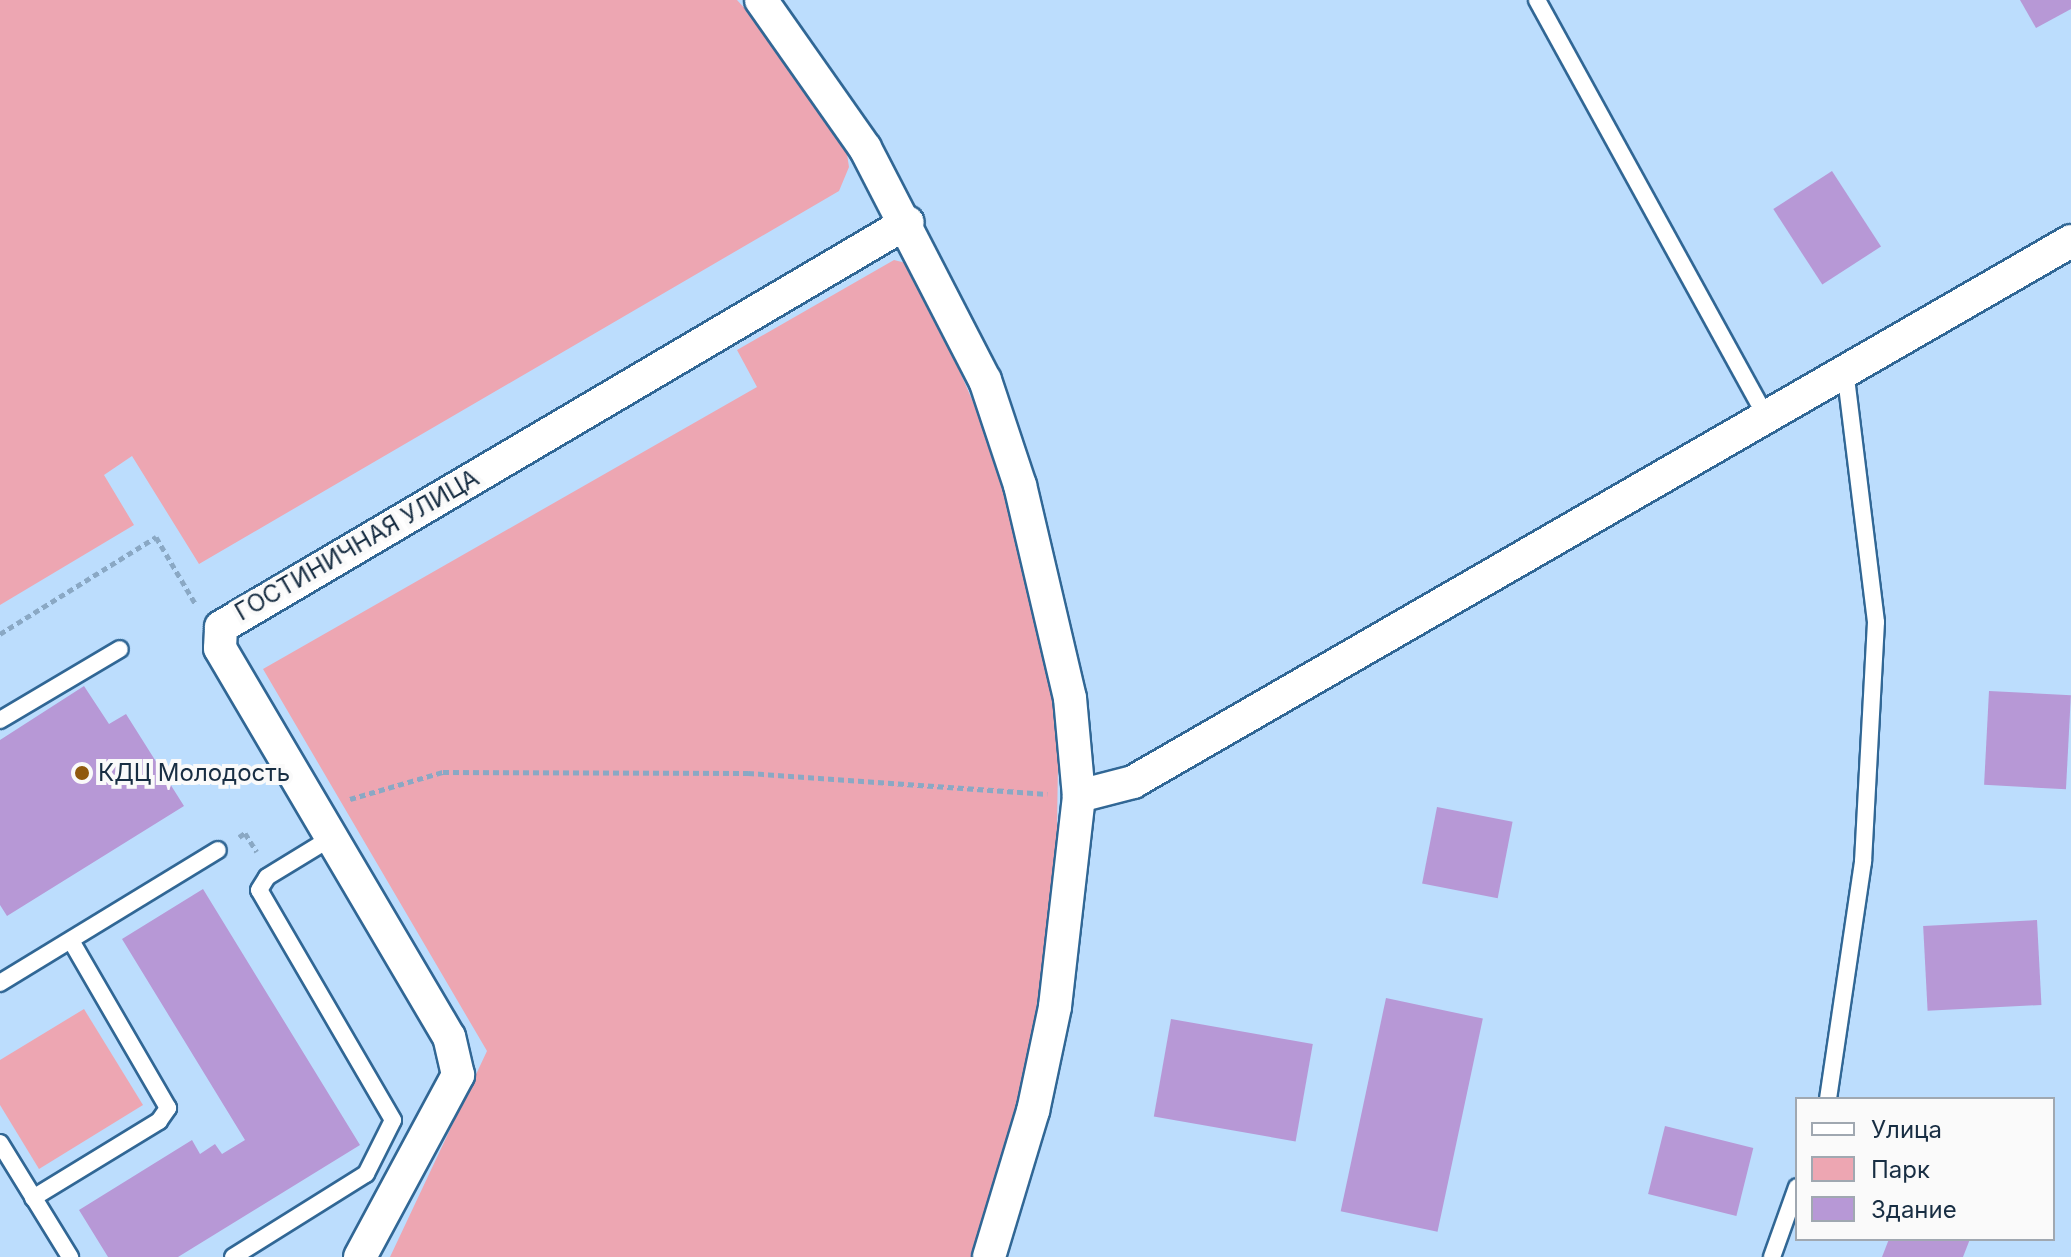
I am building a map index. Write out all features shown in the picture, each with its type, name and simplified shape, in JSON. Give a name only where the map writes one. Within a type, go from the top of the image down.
[{"type":"street","points":[[761,0],[802,49],[908,222],[985,380],[1020,485],[1070,698],[1079,796],[1055,1007],[989,1257]]},
{"type":"street","name":"ГОСТИНИЧНАЯ УЛИЦА","points":[[360,1257],[458,1075],[449,1037],[220,648],[221,627],[908,222]]},
{"type":"street","points":[[1079,796],[1133,782],[1765,414],[2071,241]]},
{"type":"lane","points":[[1537,0],[1765,414]]},
{"type":"lane","points":[[1828,1097],[1863,862],[1876,622],[1845,368]]},
{"type":"lane","points":[[0,720],[120,649]]},
{"type":"lane","points":[[233,1257],[366,1174],[393,1120],[262,899],[261,883],[331,838]]},
{"type":"lane","points":[[0,983],[218,850]]},
{"type":"lane","points":[[33,1198],[159,1121],[168,1108],[71,941]]},
{"type":"lane","points":[[0,1143],[70,1257]]},
{"type":"lane","points":[[1772,1257],[1795,1193]]},
{"type":"path","points":[[0,634],[156,537],[194,603],[221,627]]},
{"type":"path","points":[[314,810],[443,772],[748,773],[1079,796]]},
{"type":"path","points":[[218,850],[245,833],[271,875]]},
{"type":"green space","points":[[0,0],[737,0],[784,51],[845,141],[849,167],[839,191],[199,564],[132,456],[104,475],[134,525],[0,605]]},
{"type":"green space","points":[[894,260],[914,265],[1007,481],[1059,704],[1056,887],[1040,1031],[996,1204],[971,1257],[390,1257],[487,1051],[263,669],[757,387],[737,350]]},
{"type":"green space","points":[[84,1009],[143,1105],[39,1169],[0,1105],[0,1060]]},
{"type":"building","points":[[2020,0],[2071,0],[2071,9],[2036,28]]},
{"type":"building","points":[[1832,171],[1881,246],[1822,285],[1773,209]]},
{"type":"building","name":"КДЦ Молодость","points":[[84,686],[109,724],[126,714],[184,806],[7,916],[0,905],[0,740]]},
{"type":"building","points":[[1989,691],[2071,695],[2066,789],[1984,785]]},
{"type":"building","points":[[1437,807],[1513,822],[1498,898],[1422,884]]},
{"type":"building","points":[[203,889],[360,1145],[178,1257],[108,1257],[79,1210],[192,1140],[200,1154],[215,1144],[222,1154],[245,1140],[122,939]]},
{"type":"building","points":[[2037,920],[2041,1005],[1928,1011],[1923,926]]},
{"type":"building","points":[[1386,998],[1483,1019],[1438,1232],[1341,1211]]},
{"type":"building","points":[[1171,1019],[1313,1044],[1296,1142],[1154,1116]]},
{"type":"building","points":[[1665,1126],[1753,1148],[1736,1216],[1648,1194]]},
{"type":"building","points":[[1888,1241],[1969,1241],[1963,1257],[1882,1257]]},
{"type":"place","name":"КДЦ Молодость","points":[[82,773]]}]
